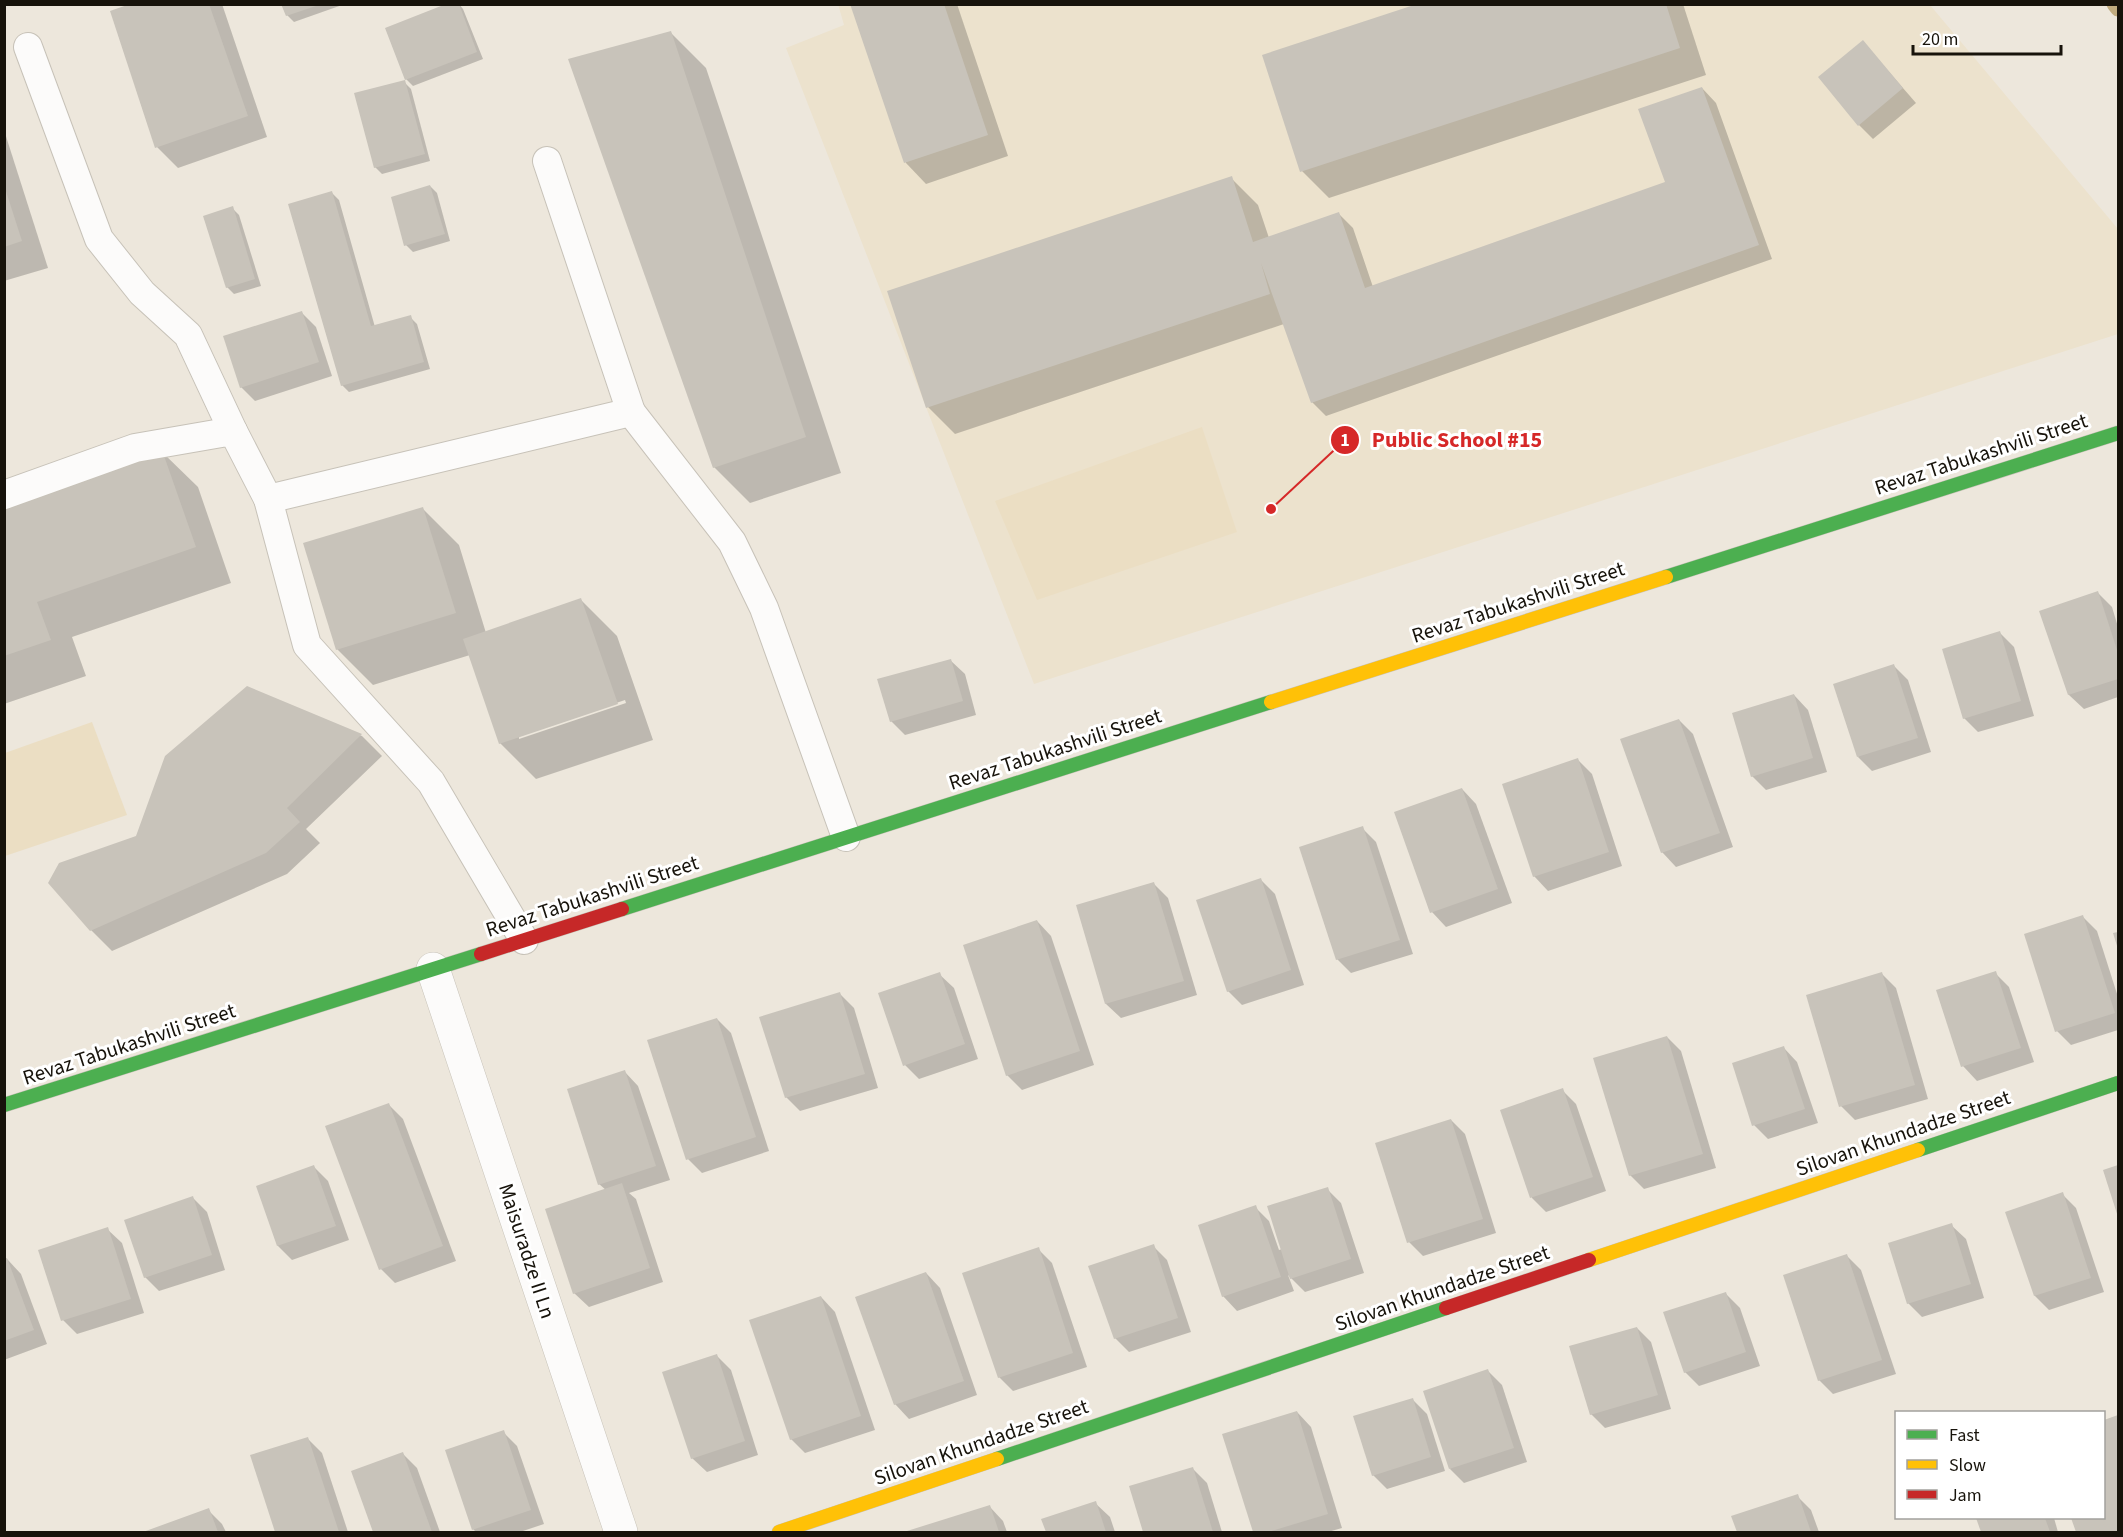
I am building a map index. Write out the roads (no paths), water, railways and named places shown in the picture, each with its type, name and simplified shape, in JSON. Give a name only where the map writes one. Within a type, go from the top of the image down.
[{"type":"main road","name":"Revaz Tabukashvili Street","points":[[4,1105],[2118,433]]},
{"type":"main road","name":"Silovan Khundadze Street","points":[[778,1533],[2118,1083]]},
{"type":"street","name":"Maisuradze II Ln","points":[[433,969],[621,1533]]},
{"type":"lane","points":[[28,47],[99,239],[142,292],[188,335],[268,499],[308,645],[431,782],[524,940]]},
{"type":"lane","points":[[547,161],[631,412],[732,542],[764,608],[846,837]]},
{"type":"lane","points":[[268,499],[631,412]]},
{"type":"lane","points":[[4,495],[135,448],[233,431]]},
{"type":"waterway","points":[[2114,4],[2118,9]]},
{"type":"place","name":"Public School #15","points":[[1271,509]]}]
